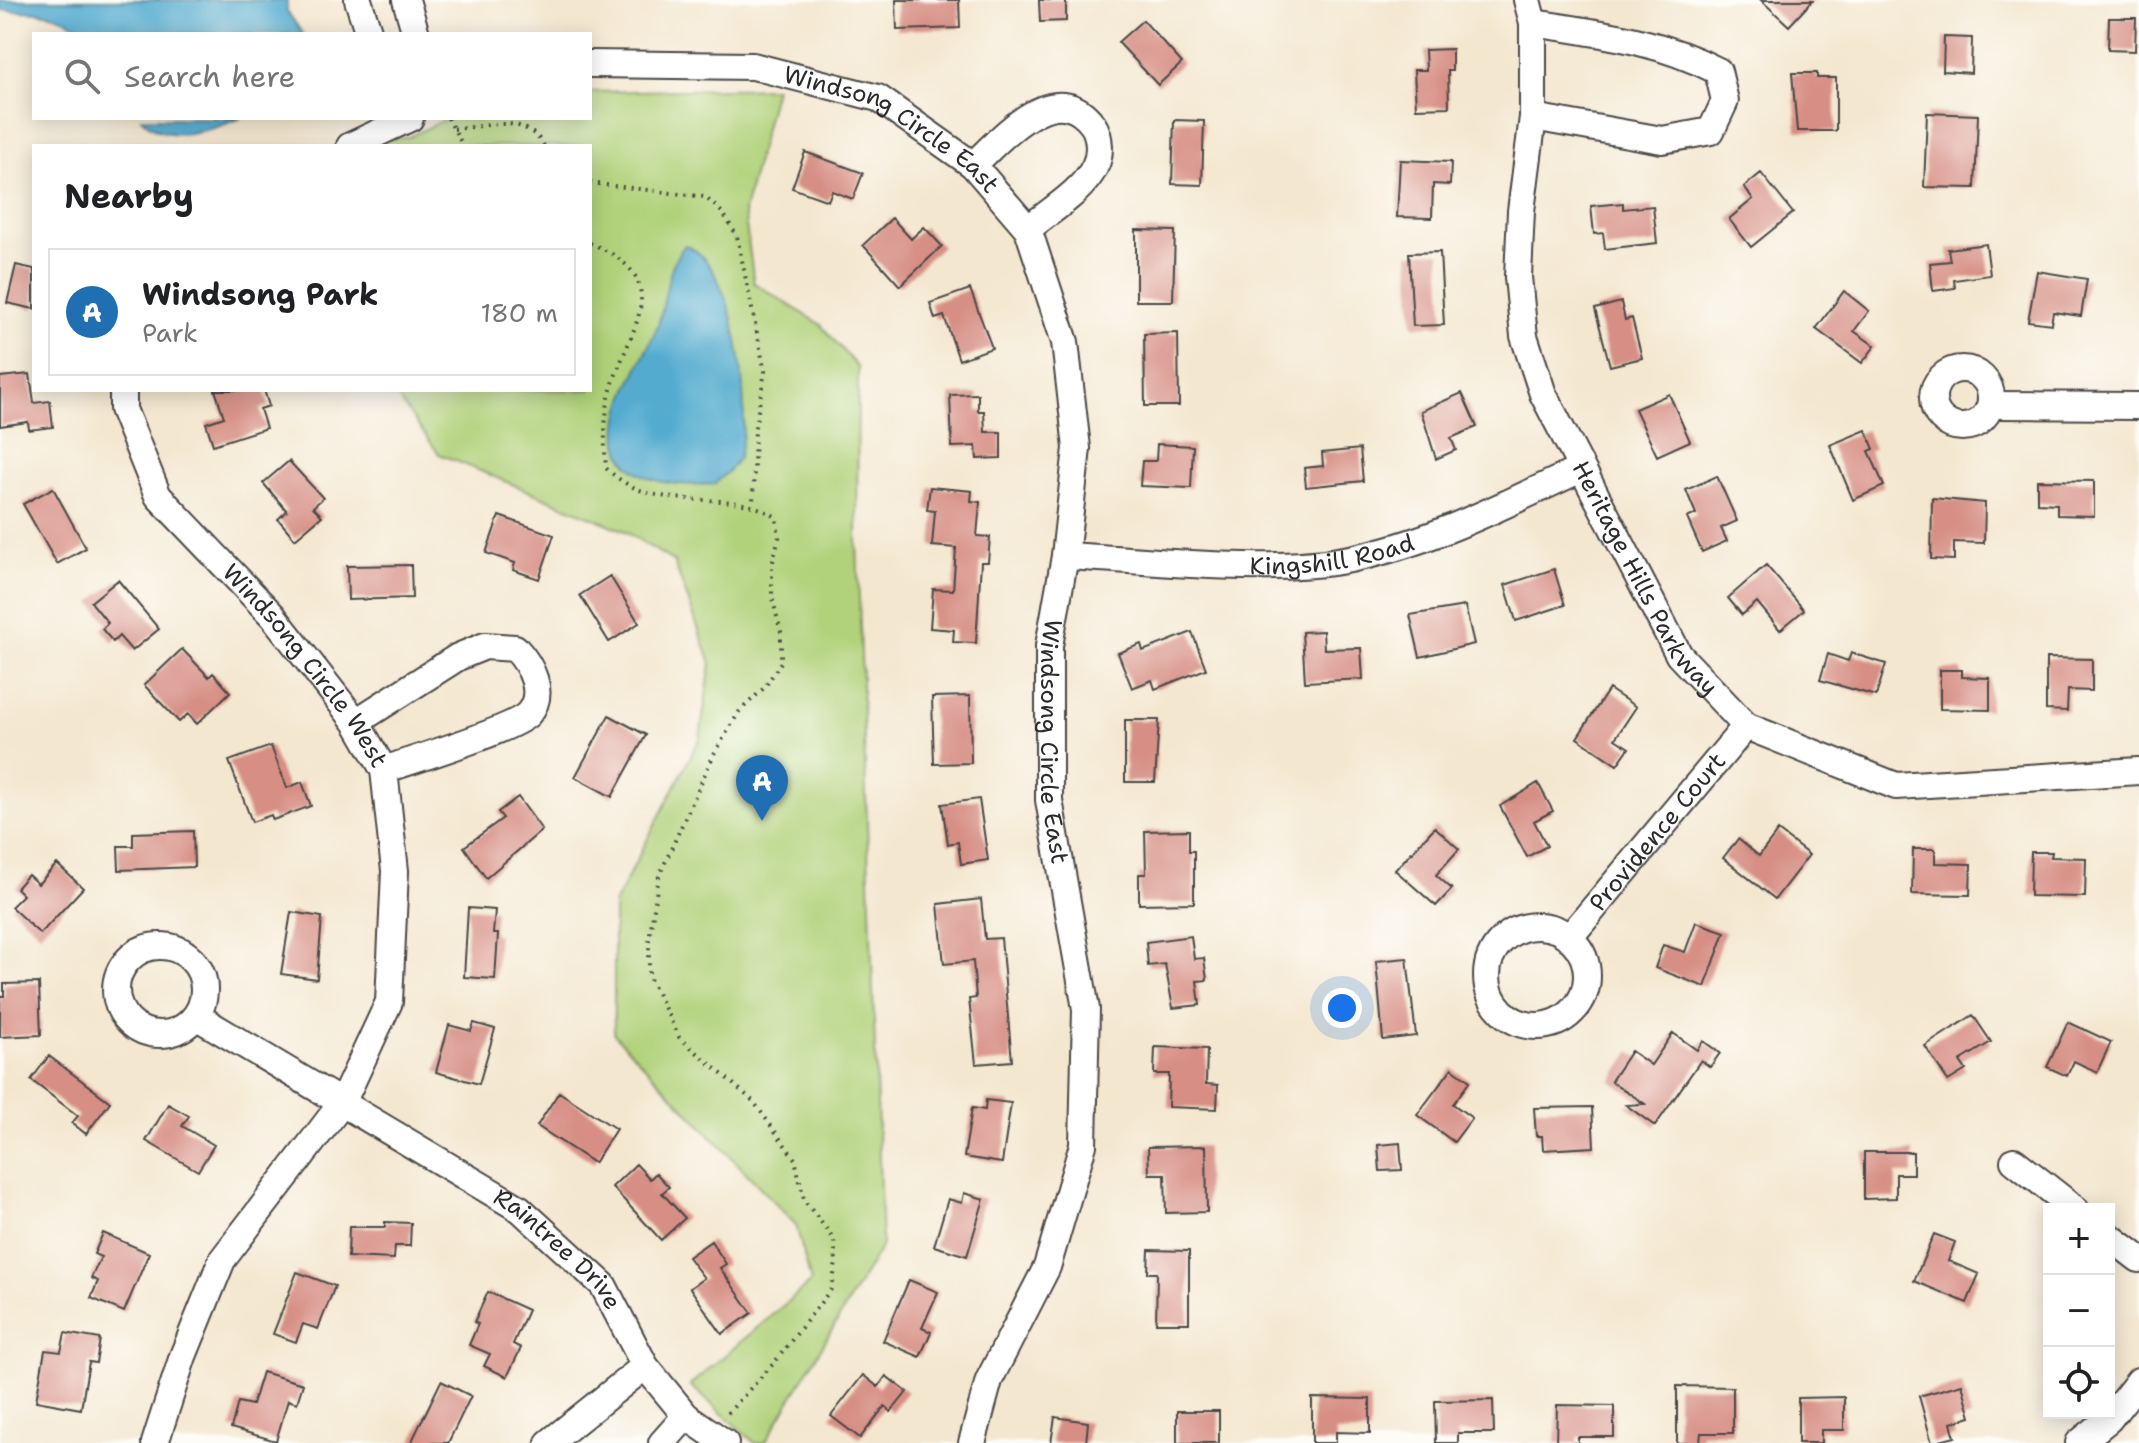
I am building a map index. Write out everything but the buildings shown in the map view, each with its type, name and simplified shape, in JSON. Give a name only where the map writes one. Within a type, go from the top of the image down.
[{"type":"street","points":[[358,0],[368,32]]},
{"type":"street","points":[[406,0],[415,32]]},
{"type":"street","points":[[1533,117],[1662,140],[1711,131],[1725,101],[1718,71],[1688,55],[1534,8]]},
{"type":"street","name":"Heritage Hills Parkway","points":[[1534,8],[1533,117],[1521,211],[1518,277],[1524,336],[1543,394],[1679,655],[1746,726],[1896,786],[2139,771]]},
{"type":"street","name":"Windsong Circle East","points":[[592,64],[753,66],[878,98],[973,165],[1028,229],[1067,357],[1077,448],[1065,556],[1049,646],[1049,800],[1086,1009],[1083,1145],[1047,1267],[989,1380],[972,1443]]},
{"type":"street","points":[[973,165],[1028,114],[1054,105],[1081,112],[1095,128],[1100,146],[1095,167],[1028,229]]},
{"type":"street","points":[[354,144],[401,120]]},
{"type":"street","name":"Windsong Circle West","points":[[123,392],[123,409],[158,496],[273,616],[356,722],[384,770],[395,871],[389,1002],[342,1103],[222,1260],[183,1356],[155,1443]]},
{"type":"street","points":[[1991,405],[2139,406]]},
{"type":"street","name":"Kingshill Road","points":[[1065,556],[1261,565],[1348,559],[1439,535],[1581,469]]},
{"type":"street","points":[[356,722],[458,657],[485,646],[515,648],[532,666],[536,692],[529,712],[508,726],[384,770]]},
{"type":"street","name":"Providence Court","points":[[1569,938],[1746,726]]},
{"type":"street","name":"Raintree Drive","points":[[196,1016],[520,1209],[603,1285],[645,1366],[686,1416],[718,1438]]},
{"type":"street","points":[[2014,1161],[2067,1203]]},
{"type":"street","points":[[2115,1241],[2139,1259]]},
{"type":"street","points":[[549,1443],[645,1366]]},
{"type":"street","points":[[2079,1443],[2109,1419],[2139,1381]]},
{"type":"street","points":[[662,1443],[686,1416]]},
{"type":"path","points":[[449,120],[462,144]]},
{"type":"path","points":[[454,129],[513,123],[527,128],[542,144]]},
{"type":"path","points":[[592,183],[705,197],[723,213],[737,236],[765,372],[755,427],[753,505]]},
{"type":"path","points":[[592,244],[633,270],[642,289],[642,307],[610,393],[603,438],[606,468],[622,484],[642,491],[684,500],[753,505],[776,517],[779,537],[772,565],[772,597],[781,632],[781,662],[765,687],[739,712],[714,754],[659,876],[649,940],[649,977],[679,1037],[753,1101],[795,1159],[804,1200],[834,1239],[836,1262],[832,1288],[718,1438]]},
{"type":"green space","points":[[775,88],[744,211],[754,283],[820,324],[858,368],[857,541],[882,1245],[765,1443],[755,1443],[690,1385],[811,1282],[796,1225],[614,1034],[614,904],[700,738],[711,663],[674,562],[623,530],[439,454],[393,392],[592,392],[592,144],[363,144],[361,141],[409,137],[444,120],[592,120],[592,92]]},
{"type":"water","points":[[0,0],[287,0],[287,11],[302,32],[84,32],[56,15],[0,10]]},
{"type":"water","points":[[143,120],[236,120],[190,133],[163,132]]},
{"type":"water","points":[[685,245],[703,257],[717,279],[729,307],[742,373],[743,434],[739,456],[715,484],[693,485],[654,480],[638,473],[626,462],[619,447],[618,427],[623,402],[660,320],[670,274],[678,253]]},
{"type":"place","name":"Windsong Park","points":[[762,821]]}]
